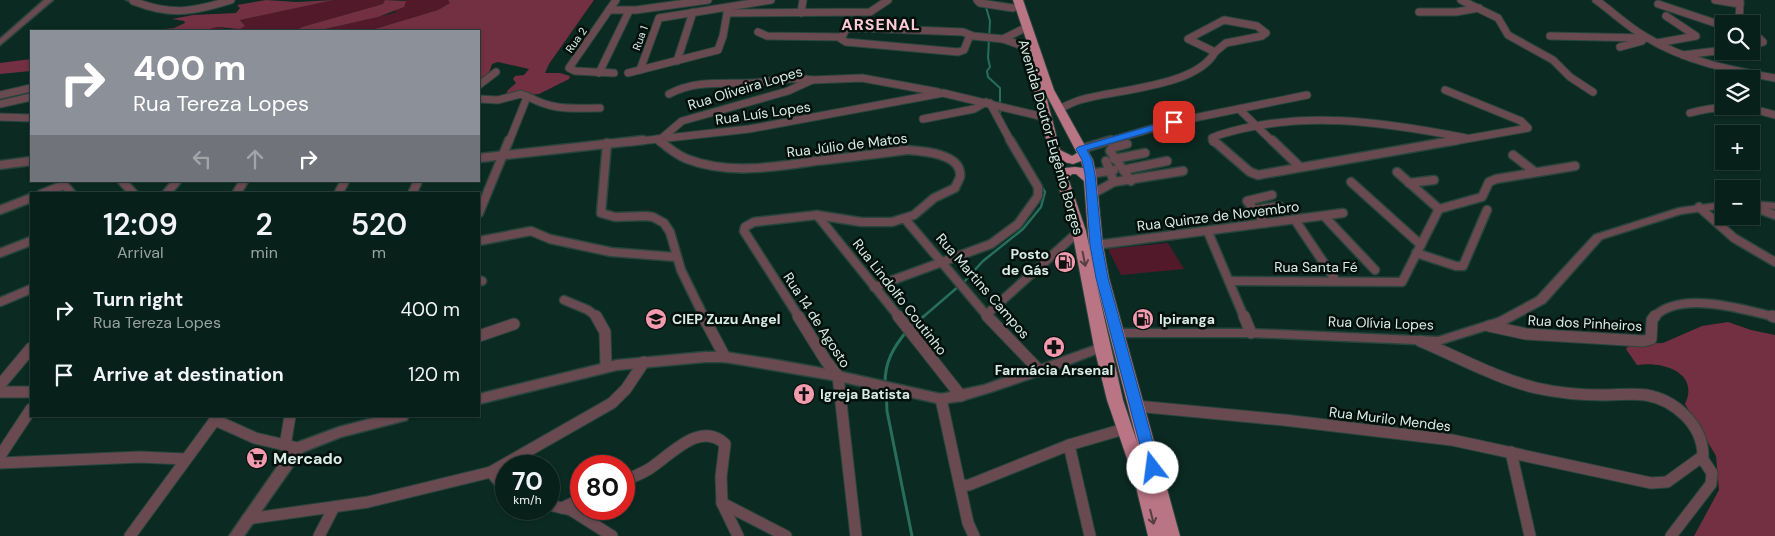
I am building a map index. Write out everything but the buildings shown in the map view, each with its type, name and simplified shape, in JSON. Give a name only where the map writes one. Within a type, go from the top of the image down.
[{"type":"highway","name":"Avenida Doutor Eugênio Borges","points":[[1014,3],[1026,47],[1053,114],[1082,151],[1091,183],[1096,245],[1116,333],[1171,536]]},
{"type":"highway","name":"Avenida Doutor Eugênio Borges","points":[[1014,3],[1046,84],[1053,114],[1055,151],[1079,232],[1102,347],[1124,429],[1143,479],[1157,536]]},
{"type":"highway","points":[[1055,151],[1068,160],[1077,159],[1082,151]]},
{"type":"highway","points":[[1062,178],[1068,170],[1072,170],[1081,172],[1091,183]]},
{"type":"street","points":[[0,43],[49,0]]},
{"type":"street","points":[[133,0],[157,10],[177,12],[196,10],[231,0]]},
{"type":"street","points":[[609,10],[616,0]]},
{"type":"street","points":[[643,10],[652,0]]},
{"type":"street","points":[[609,10],[643,10],[708,0]]},
{"type":"street","name":"Rua 1","points":[[728,10],[771,0]]},
{"type":"street","points":[[803,0],[800,13],[870,12],[888,0]]},
{"type":"street","points":[[985,3],[1003,0]]},
{"type":"street","points":[[1461,0],[1502,22],[1508,35],[1553,60],[1570,77],[1593,92]]},
{"type":"street","points":[[1596,0],[1648,39],[1680,55],[1721,68],[1775,78]]},
{"type":"street","points":[[1715,0],[1740,2],[1739,15]]},
{"type":"street","points":[[985,3],[1014,3]]},
{"type":"street","points":[[1658,4],[1715,23]]},
{"type":"street","points":[[1419,12],[1456,12],[1478,8]]},
{"type":"street","name":"Rua 2","points":[[609,10],[569,68],[575,71],[614,73]]},
{"type":"street","points":[[677,61],[720,48],[728,10]]},
{"type":"street","name":"Rua 1","points":[[640,70],[658,18],[693,12],[728,10],[800,13]]},
{"type":"street","name":"Rua 1","points":[[599,73],[629,11]]},
{"type":"street","points":[[677,61],[693,12]]},
{"type":"street","points":[[1657,43],[1696,36],[1666,16]]},
{"type":"street","points":[[1053,114],[1079,100],[1177,80],[1203,67],[1210,61],[1215,52],[1226,43],[1262,36],[1266,33],[1257,26],[1224,20],[1188,40],[1215,52]]},
{"type":"street","points":[[842,37],[846,29],[850,28],[963,32],[970,35],[1003,39],[1026,47]]},
{"type":"street","points":[[1003,39],[1021,30]]},
{"type":"street","points":[[758,32],[760,35],[767,36],[842,37]]},
{"type":"street","points":[[842,37],[841,39],[846,42],[958,52],[964,50],[970,35]]},
{"type":"street","points":[[1550,36],[1648,39]]},
{"type":"street","points":[[1620,47],[1648,39]]},
{"type":"street","points":[[1680,55],[1715,51]]},
{"type":"street","name":"Rua 1","points":[[628,73],[677,61]]},
{"type":"street","points":[[480,84],[496,72]]},
{"type":"street","name":"Rua Oliveira Lopes","points":[[669,94],[684,87],[702,83],[750,83],[794,77],[812,80],[862,78],[943,93]]},
{"type":"street","name":"Rua Oliveira Lopes","points":[[659,138],[682,121],[788,91],[812,80]]},
{"type":"street","points":[[0,95],[30,88]]},
{"type":"street","points":[[1445,90],[1512,117],[1528,126],[1528,128],[1260,174],[1253,174],[1212,140],[1213,137],[1276,121],[1370,120],[1466,138]]},
{"type":"street","name":"Rua Luís Lopes","points":[[480,158],[749,129],[943,93],[1009,108],[1053,114]]},
{"type":"street","points":[[480,99],[493,100],[515,95],[527,96],[542,105],[554,108],[571,110],[600,108]]},
{"type":"street","points":[[1082,151],[1159,126],[1307,95]]},
{"type":"street","points":[[480,211],[527,96]]},
{"type":"street","points":[[0,104],[30,97]]},
{"type":"street","points":[[874,288],[943,264],[991,244],[1026,215],[1038,196],[1038,187],[1018,158],[991,103],[974,109],[923,119]]},
{"type":"street","points":[[1690,113],[1705,109],[1726,108],[1758,111],[1775,115]]},
{"type":"street","points":[[1240,110],[1300,167]]},
{"type":"street","points":[[0,117],[30,118]]},
{"type":"street","name":"Rua Júlio de Matos","points":[[659,138],[672,151],[687,159],[721,167],[764,168],[906,150],[929,151],[947,157],[960,172],[957,186],[934,198],[914,215],[905,219],[870,222],[817,215],[754,222]]},
{"type":"street","points":[[607,144],[601,213],[611,218],[646,215],[666,224],[671,235],[676,257],[725,357]]},
{"type":"street","points":[[1127,144],[1112,148],[1110,151],[1131,181]]},
{"type":"street","points":[[1114,159],[1145,152]]},
{"type":"street","points":[[1513,155],[1535,172]]},
{"type":"street","points":[[0,165],[30,161]]},
{"type":"street","points":[[1106,161],[1114,182]]},
{"type":"street","points":[[1091,183],[1111,171],[1167,162]]},
{"type":"street","points":[[1419,249],[1439,209],[1482,197],[1489,182],[1496,179],[1574,166]]},
{"type":"street","points":[[1091,183],[1131,181],[1182,171]]},
{"type":"street","points":[[1397,172],[1439,209]]},
{"type":"street","points":[[1409,183],[1434,180]]},
{"type":"street","points":[[123,182],[132,192]]},
{"type":"street","points":[[168,192],[175,182]]},
{"type":"street","points":[[1351,182],[1419,249],[1456,266],[1463,266],[1487,210]]},
{"type":"street","points":[[45,192],[63,183]]},
{"type":"street","points":[[1265,223],[1248,203],[1249,199],[1272,195]]},
{"type":"street","points":[[0,210],[30,198]]},
{"type":"street","points":[[1760,205],[1775,206]]},
{"type":"street","points":[[1254,210],[1279,206]]},
{"type":"street","name":"Rua Olívia Lopes","points":[[1116,333],[1251,333],[1438,341],[1489,326],[1521,312],[1541,300],[1598,237],[1679,211],[1715,206]]},
{"type":"street","points":[[1699,207],[1732,237],[1775,262]]},
{"type":"street","points":[[1760,209],[1775,215]]},
{"type":"street","name":"Rua Quinze de Novembro","points":[[1096,245],[1208,232],[1342,213]]},
{"type":"street","name":"Rua Lindolfo Coutinho","points":[[817,215],[961,396]]},
{"type":"street","points":[[1324,216],[1375,270]]},
{"type":"street","name":"Rua Martins Campos","points":[[905,219],[986,314],[1040,371]]},
{"type":"street","points":[[1296,220],[1336,281]]},
{"type":"street","name":"Rua 14 de Agosto","points":[[754,222],[745,227],[745,234],[826,361],[838,376],[856,536]]},
{"type":"street","points":[[480,241],[531,231],[550,239],[612,252],[676,257]]},
{"type":"street","points":[[986,314],[1079,232]]},
{"type":"street","points":[[1208,232],[1251,333]]},
{"type":"street","points":[[0,253],[30,240]]},
{"type":"street","name":"Rua Santa Fé","points":[[1229,281],[1402,282],[1419,249]]},
{"type":"street","points":[[0,302],[30,289]]},
{"type":"street","points":[[564,300],[590,310],[602,323],[608,341],[606,367]]},
{"type":"street","name":"Rua dos Pinheiros","points":[[1489,326],[1526,334],[1643,342],[1651,339],[1652,320],[1662,310],[1672,306],[1724,305],[1775,317]]},
{"type":"street","points":[[480,336],[514,324]]},
{"type":"street","points":[[1420,341],[1526,385],[1553,391],[1602,395],[1639,394],[1658,398],[1669,404],[1695,426],[1702,436],[1704,447],[1702,458],[1712,474],[1713,480],[1706,492],[1670,536]]},
{"type":"street","points":[[480,399],[606,367],[644,362],[725,357],[838,376],[941,399],[961,396],[1040,371],[1102,347]]},
{"type":"street","points":[[0,385],[30,349]]},
{"type":"street","points":[[246,519],[368,502],[491,472],[612,403],[626,389],[644,362]]},
{"type":"street","points":[[0,392],[30,392]]},
{"type":"street","points":[[941,399],[968,523],[974,536]]},
{"type":"street","name":"Rua Murilo Mendes","points":[[1136,406],[1284,420],[1452,440],[1637,481],[1667,482],[1702,458]]},
{"type":"street","points":[[0,456],[30,411]]},
{"type":"street","points":[[236,536],[292,447],[290,417]]},
{"type":"street","points":[[130,536],[215,418],[232,430],[292,447],[339,432],[398,417]]},
{"type":"street","points":[[960,486],[969,485],[1069,445],[1124,429]]},
{"type":"street","points":[[635,476],[692,438],[705,434],[713,435],[722,440],[725,444],[721,477],[722,503],[738,536]]},
{"type":"street","points":[[1069,445],[1090,536]]},
{"type":"street","points":[[1511,452],[1530,536]]},
{"type":"street","points":[[0,463],[140,457],[185,459]]},
{"type":"street","points":[[491,472],[495,477]]},
{"type":"street","points":[[722,503],[786,536]]},
{"type":"street","points":[[562,508],[570,504]]},
{"type":"street","points":[[318,536],[334,507]]},
{"type":"street","points":[[562,508],[582,515],[612,536]]},
{"type":"shaded area","points":[[266,0],[297,2],[334,0],[240,20],[245,26],[240,29],[217,27],[206,30],[155,30],[174,28],[185,23],[184,21],[172,19],[193,15],[236,13],[240,8],[237,5]]},
{"type":"shaded area","points":[[334,0],[385,0],[383,4],[297,30],[230,30],[243,22],[239,20]]},
{"type":"shaded area","points":[[385,0],[406,1],[404,7],[378,17],[320,30],[297,30],[302,27],[383,4]]},
{"type":"shaded area","points":[[405,0],[448,0],[450,3],[438,10],[371,30],[320,30],[394,13]]},
{"type":"shaded area","points":[[448,0],[594,0],[549,64],[545,73],[560,73],[570,76],[569,79],[539,94],[504,97],[508,90],[516,83],[513,79],[515,76],[524,75],[529,69],[498,62],[492,64],[488,74],[480,79],[480,30],[371,30],[438,10],[450,3]]},
{"type":"shaded area","points":[[217,27],[230,30],[206,30]]},
{"type":"shaded area","points":[[30,59],[30,71],[0,74],[0,63]]},
{"type":"shaded area","points":[[1168,243],[1184,269],[1121,275],[1108,249]]},
{"type":"shaded area","points":[[1728,322],[1751,330],[1775,335],[1775,536],[1694,536],[1719,490],[1716,456],[1685,404],[1688,393],[1687,384],[1683,377],[1667,367],[1647,364],[1637,365],[1626,349],[1630,344],[1663,343],[1702,326]]},
{"type":"waterway","points":[[984,0],[990,21],[988,58],[990,67],[987,71],[988,77],[1000,88],[1000,117]]},
{"type":"waterway","points":[[963,283],[983,261],[1023,229],[1041,207],[1045,192],[1041,186]]},
{"type":"waterway","points":[[923,317],[959,286]]},
{"type":"waterway","points":[[912,327],[924,316]]},
{"type":"waterway","points":[[885,383],[886,368],[897,344],[906,332]]},
{"type":"waterway","points":[[886,388],[887,411],[912,536]]},
{"type":"place","name":"Posto de Gás","points":[[1065,262]]},
{"type":"place","name":"CIEP Zuzu Angel","points":[[656,319]]},
{"type":"place","name":"Ipiranga","points":[[1143,319]]},
{"type":"place","name":"Farmácia Arsenal","points":[[1054,347]]},
{"type":"place","name":"Igreja Batista","points":[[804,394]]},
{"type":"place","name":"Mercado","points":[[257,458]]},
{"type":"district","name":"ARSENAL","points":[[881,24]]},
{"type":"route","points":[[1153,468],[1102,278],[1096,245],[1090,174],[1087,160],[1081,149],[1174,122]]}]
